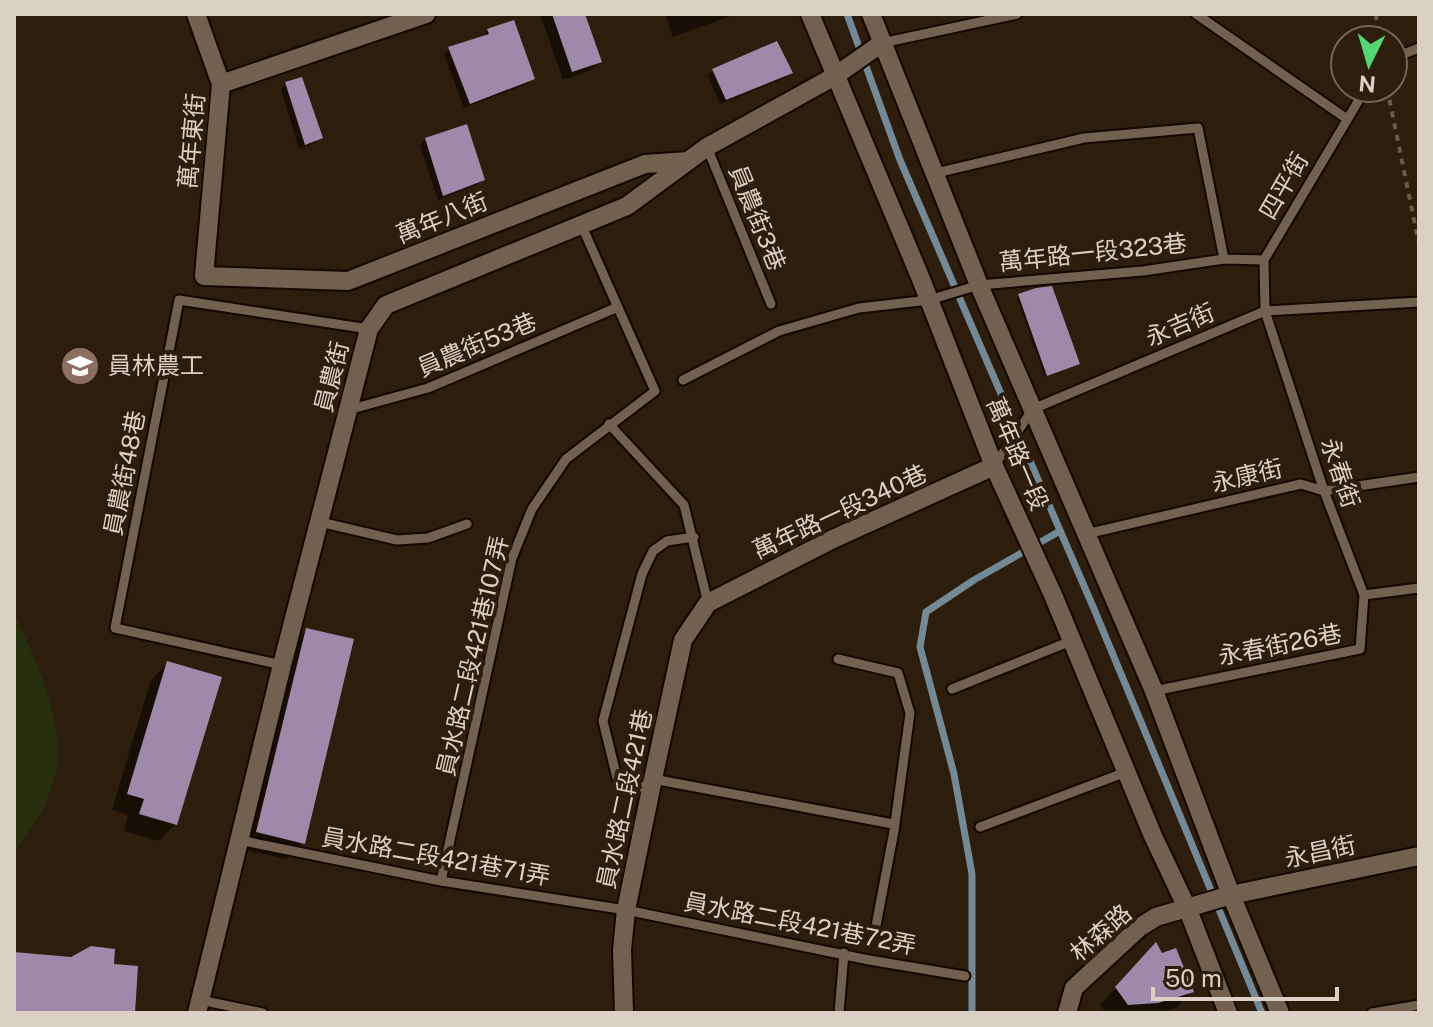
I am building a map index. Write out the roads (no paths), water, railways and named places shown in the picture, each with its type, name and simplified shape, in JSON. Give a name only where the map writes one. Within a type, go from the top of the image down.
[{"type":"street","name":"萬年東街","points":[[196,14],[221,84],[204,276]]},
{"type":"street","points":[[221,84],[426,14]]},
{"type":"street","name":"萬年路一段","points":[[810,14],[994,466],[1188,910],[1228,1013]]},
{"type":"street","name":"萬年路一段","points":[[871,14],[979,285],[1154,691],[1231,895],[1280,1013]]},
{"type":"street","name":"員農街","points":[[198,1006],[369,329],[386,305],[627,206],[707,147],[835,76],[882,43]]},
{"type":"street","name":"萬年八街","points":[[204,276],[348,281],[645,164],[691,161]]},
{"type":"street","name":"萬年路一段340巷","points":[[708,603],[833,539],[994,466]]},
{"type":"street","name":"員水路二段421巷","points":[[624,1013],[622,950],[626,910],[683,640],[708,603]]},
{"type":"street","name":"永昌街","points":[[1231,895],[1419,856]]},
{"type":"street","name":"林森路","points":[[1067,1013],[1074,988],[1140,927],[1156,917],[1231,895]]},
{"type":"lane","points":[[882,43],[1017,14]]},
{"type":"lane","points":[[1196,14],[1347,119]]},
{"type":"lane","name":"四平街","points":[[1264,260],[1356,104]]},
{"type":"lane","points":[[936,173],[1084,138],[1198,128],[1224,259]]},
{"type":"lane","name":"員農街3巷","points":[[707,147],[771,304]]},
{"type":"lane","points":[[581,224],[618,307]]},
{"type":"lane","name":"萬年路一段323巷","points":[[683,380],[779,331],[859,308],[929,300],[979,285],[1143,271],[1224,259],[1264,260]]},
{"type":"lane","points":[[1264,260],[1265,311]]},
{"type":"lane","name":"員農街48巷","points":[[282,665],[115,628],[179,300],[369,329]]},
{"type":"lane","name":"永吉街","points":[[1033,409],[1265,311],[1419,302]]},
{"type":"lane","name":"員水路二段421巷107弄","points":[[441,881],[512,558],[532,509],[566,459],[655,391],[618,307]]},
{"type":"lane","name":"員農街53巷","points":[[348,410],[428,388],[618,307]]},
{"type":"lane","name":"永春街","points":[[1265,311],[1324,491],[1364,595]]},
{"type":"lane","points":[[994,466],[1033,409]]},
{"type":"lane","points":[[609,424],[684,505],[708,603]]},
{"type":"lane","name":"永康街","points":[[1086,534],[1301,484],[1324,491],[1419,477]]},
{"type":"lane","points":[[320,522],[397,540],[428,538],[467,524]]},
{"type":"lane","points":[[694,537],[667,541],[653,551],[642,574],[603,721],[617,778],[634,787],[643,787],[653,779],[893,824]]},
{"type":"lane","points":[[1364,595],[1419,588]]},
{"type":"lane","name":"永春街26巷","points":[[1154,691],[1360,649],[1364,595]]},
{"type":"lane","points":[[952,689],[1072,640]]},
{"type":"lane","points":[[838,659],[898,673],[910,713],[875,931]]},
{"type":"lane","points":[[980,827],[1126,772]]},
{"type":"lane","name":"員水路二段421巷71弄","points":[[239,840],[441,881],[626,910]]},
{"type":"lane","name":"員水路二段421巷72弄","points":[[626,910],[869,960],[965,976]]},
{"type":"lane","points":[[839,1013],[844,953]]},
{"type":"lane","points":[[1372,1013],[1419,1005]]},
{"type":"lane","points":[[198,1006],[263,1013]]},
{"type":"waterway","points":[[847,14],[900,160],[1094,609],[1262,1013]]},
{"type":"waterway","points":[[972,1013],[972,874],[954,774],[920,647],[926,612],[974,580],[1060,531]]},
{"type":"place","name":"員林農工","points":[[80,366]]}]
